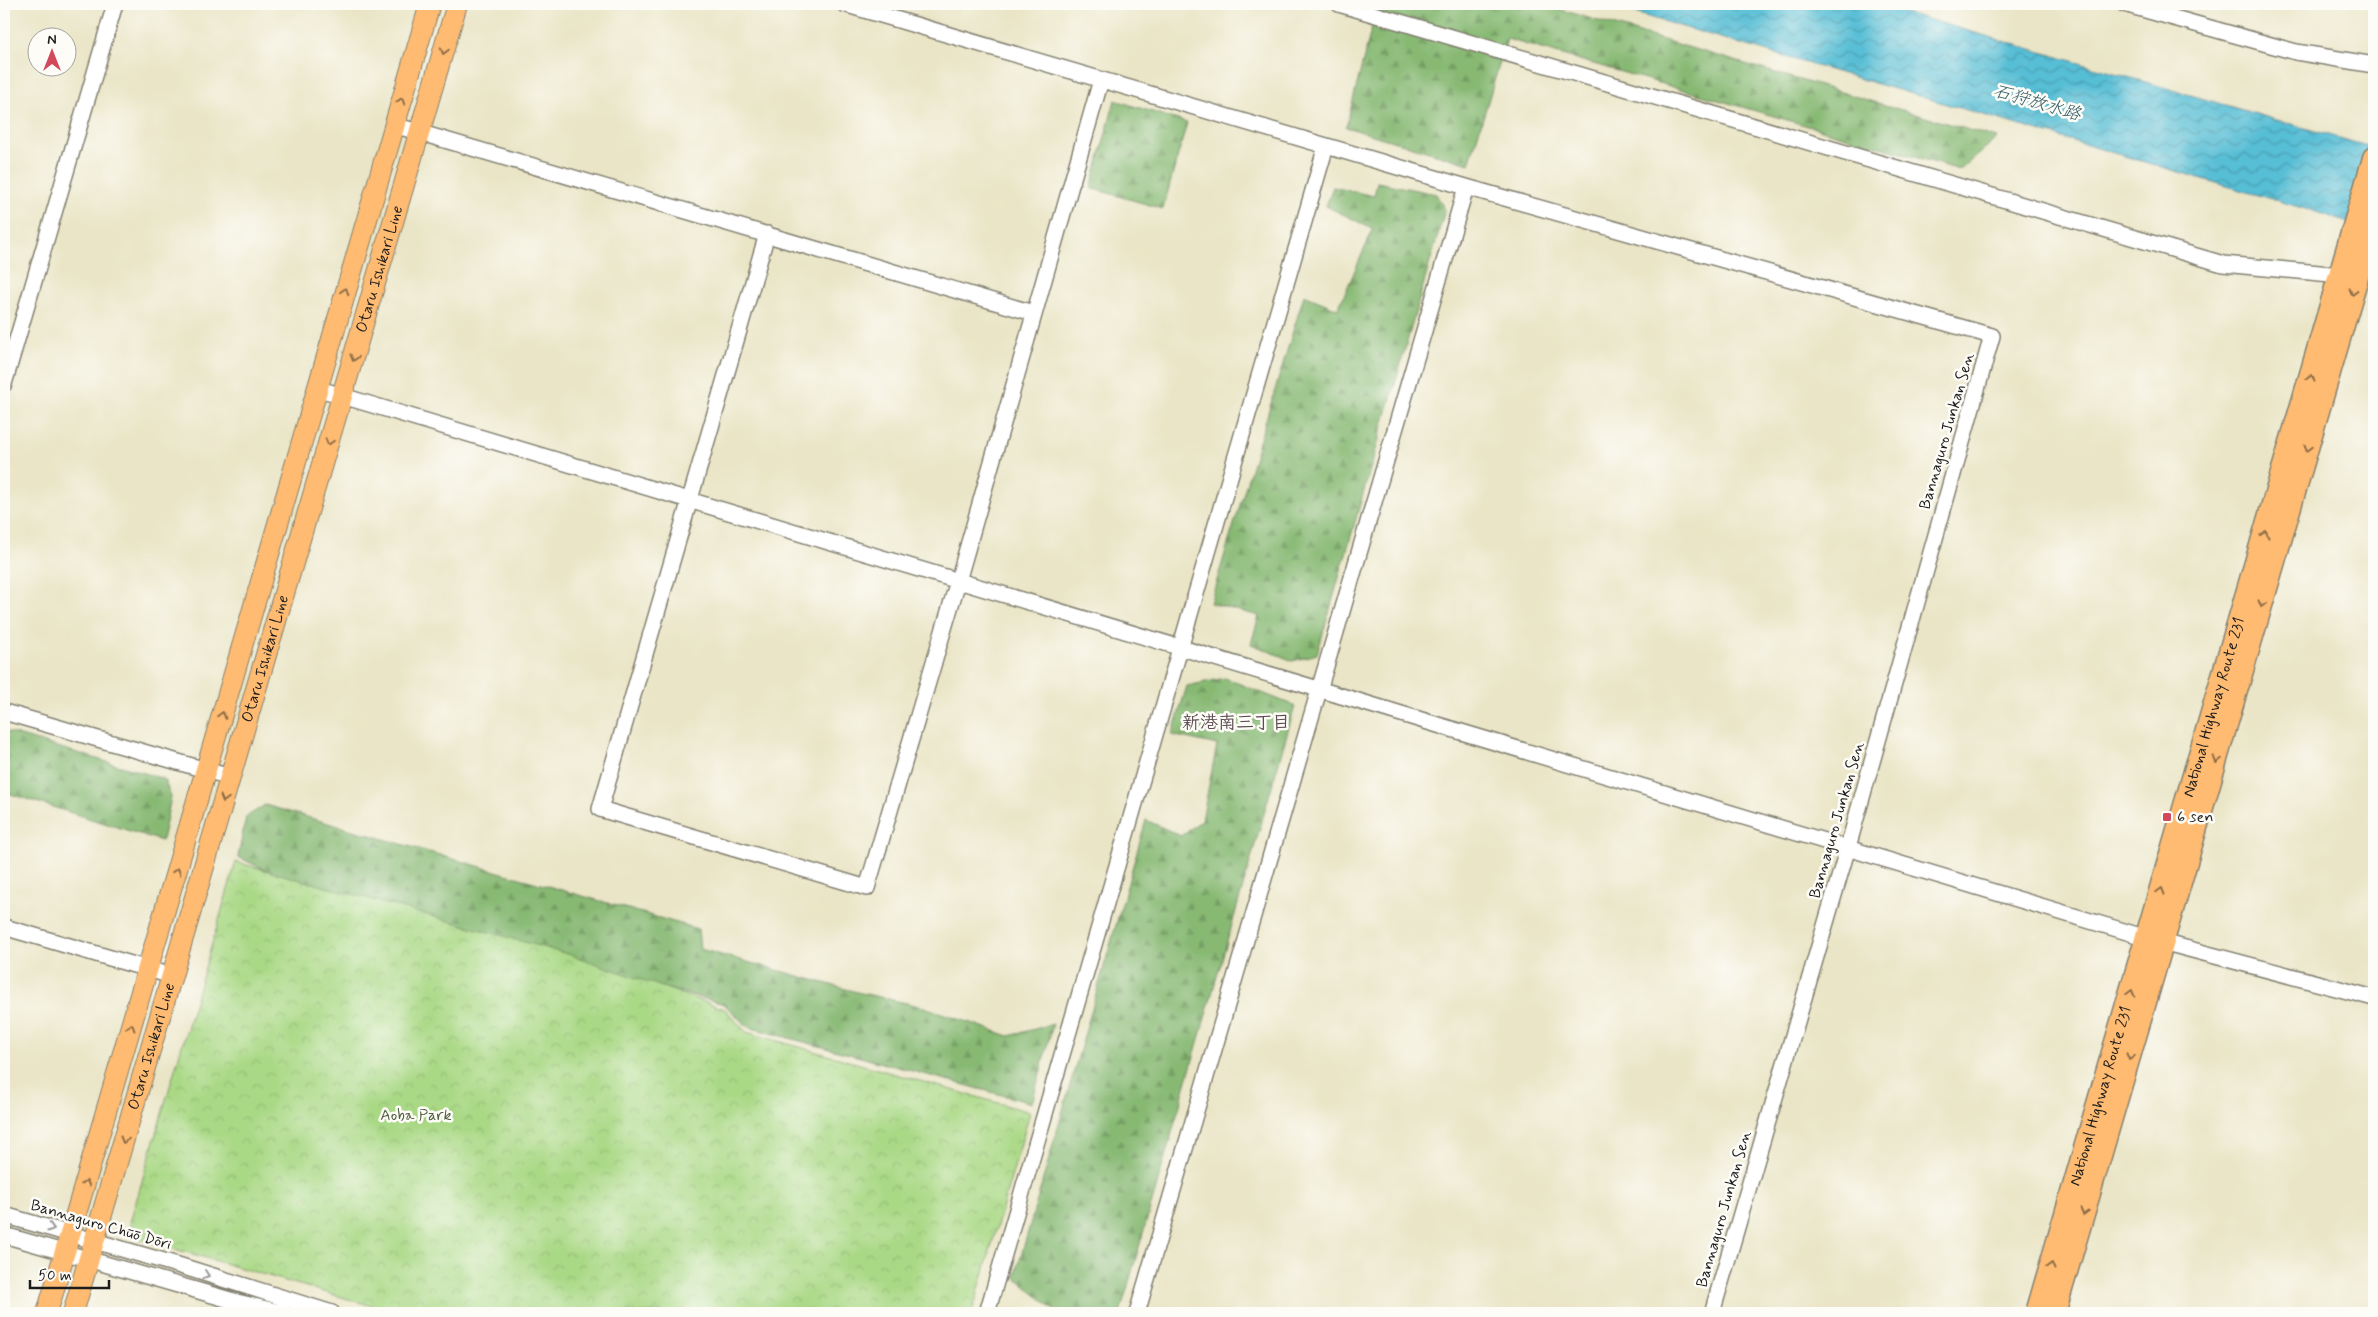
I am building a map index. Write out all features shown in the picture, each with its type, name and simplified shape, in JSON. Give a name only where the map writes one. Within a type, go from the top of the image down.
[{"type":"highway","name":"National Highway Route 231","points":[[2037,1313],[2156,940],[2358,243],[2374,158]]},
{"type":"highway","name":"National Highway Route 231","points":[[2054,1313],[2340,275],[2374,219]]},
{"type":"main road","name":"Otaru Ishikari Line","points":[[47,1313],[316,388],[430,4]]},
{"type":"main road","name":"Otaru Ishikari Line","points":[[73,1313],[457,4]]},
{"type":"street","points":[[4,384],[115,4]]},
{"type":"street","points":[[844,4],[1466,187],[1137,1313]]},
{"type":"street","points":[[1338,4],[2223,264],[2340,275]]},
{"type":"street","points":[[2124,4],[2296,52],[2374,65]]},
{"type":"street","points":[[767,234],[600,809],[867,888],[958,581],[1033,313],[1102,80]]},
{"type":"street","points":[[394,125],[1033,313]]},
{"type":"street","points":[[987,1313],[1326,146]]},
{"type":"street","name":"Bannaguro Junkan Sen","points":[[1466,187],[1992,336],[1848,847],[1712,1313]]},
{"type":"street","points":[[316,388],[2156,940],[2374,998]]},
{"type":"street","points":[[4,712],[230,778]]},
{"type":"street","points":[[4,927],[172,976]]},
{"type":"street","name":"Bannaguro Chūō Dōri","points":[[4,1215],[68,1243],[332,1313]]},
{"type":"street","name":"Bannaguro Chūō Dōri","points":[[4,1235],[68,1243]]},
{"type":"street","name":"Bannaguro Chūō Dōri","points":[[92,1250],[283,1313]]},
{"type":"green space","points":[[1369,4],[1541,4],[1997,138],[1960,170],[1507,39],[1469,164],[1346,127],[1377,7]]},
{"type":"green space","points":[[1115,100],[1187,123],[1163,209],[1091,188]]},
{"type":"green space","points":[[1377,182],[1436,194],[1445,210],[1317,654],[1293,661],[1251,644],[1259,616],[1210,603],[1304,295],[1338,309],[1373,229],[1326,206],[1333,187],[1374,196]]},
{"type":"green space","points":[[1225,678],[1295,706],[1120,1313],[1054,1313],[1055,1311],[1015,1277],[1146,820],[1181,836],[1202,820],[1217,745],[1172,735],[1187,686]]},
{"type":"green space","points":[[4,731],[164,779],[171,797],[162,841],[4,792]]},
{"type":"green space","points":[[265,805],[698,929],[700,949],[857,992],[924,1007],[1009,1036],[1053,1024],[1032,1103],[748,1027],[724,1004],[308,890],[238,857],[246,817]]},
{"type":"green space","name":"Aoba Park","points":[[236,862],[571,955],[725,1009],[746,1032],[1030,1112],[972,1313],[397,1313],[140,1239],[130,1222]]},
{"type":"water","name":"石狩放水路","points":[[1604,4],[1875,4],[2374,148],[2374,229]]},
{"type":"place","name":"6 sen","points":[[2167,817]]},
{"type":"district","name":"新港南三丁目","points":[[1236,723]]}]
